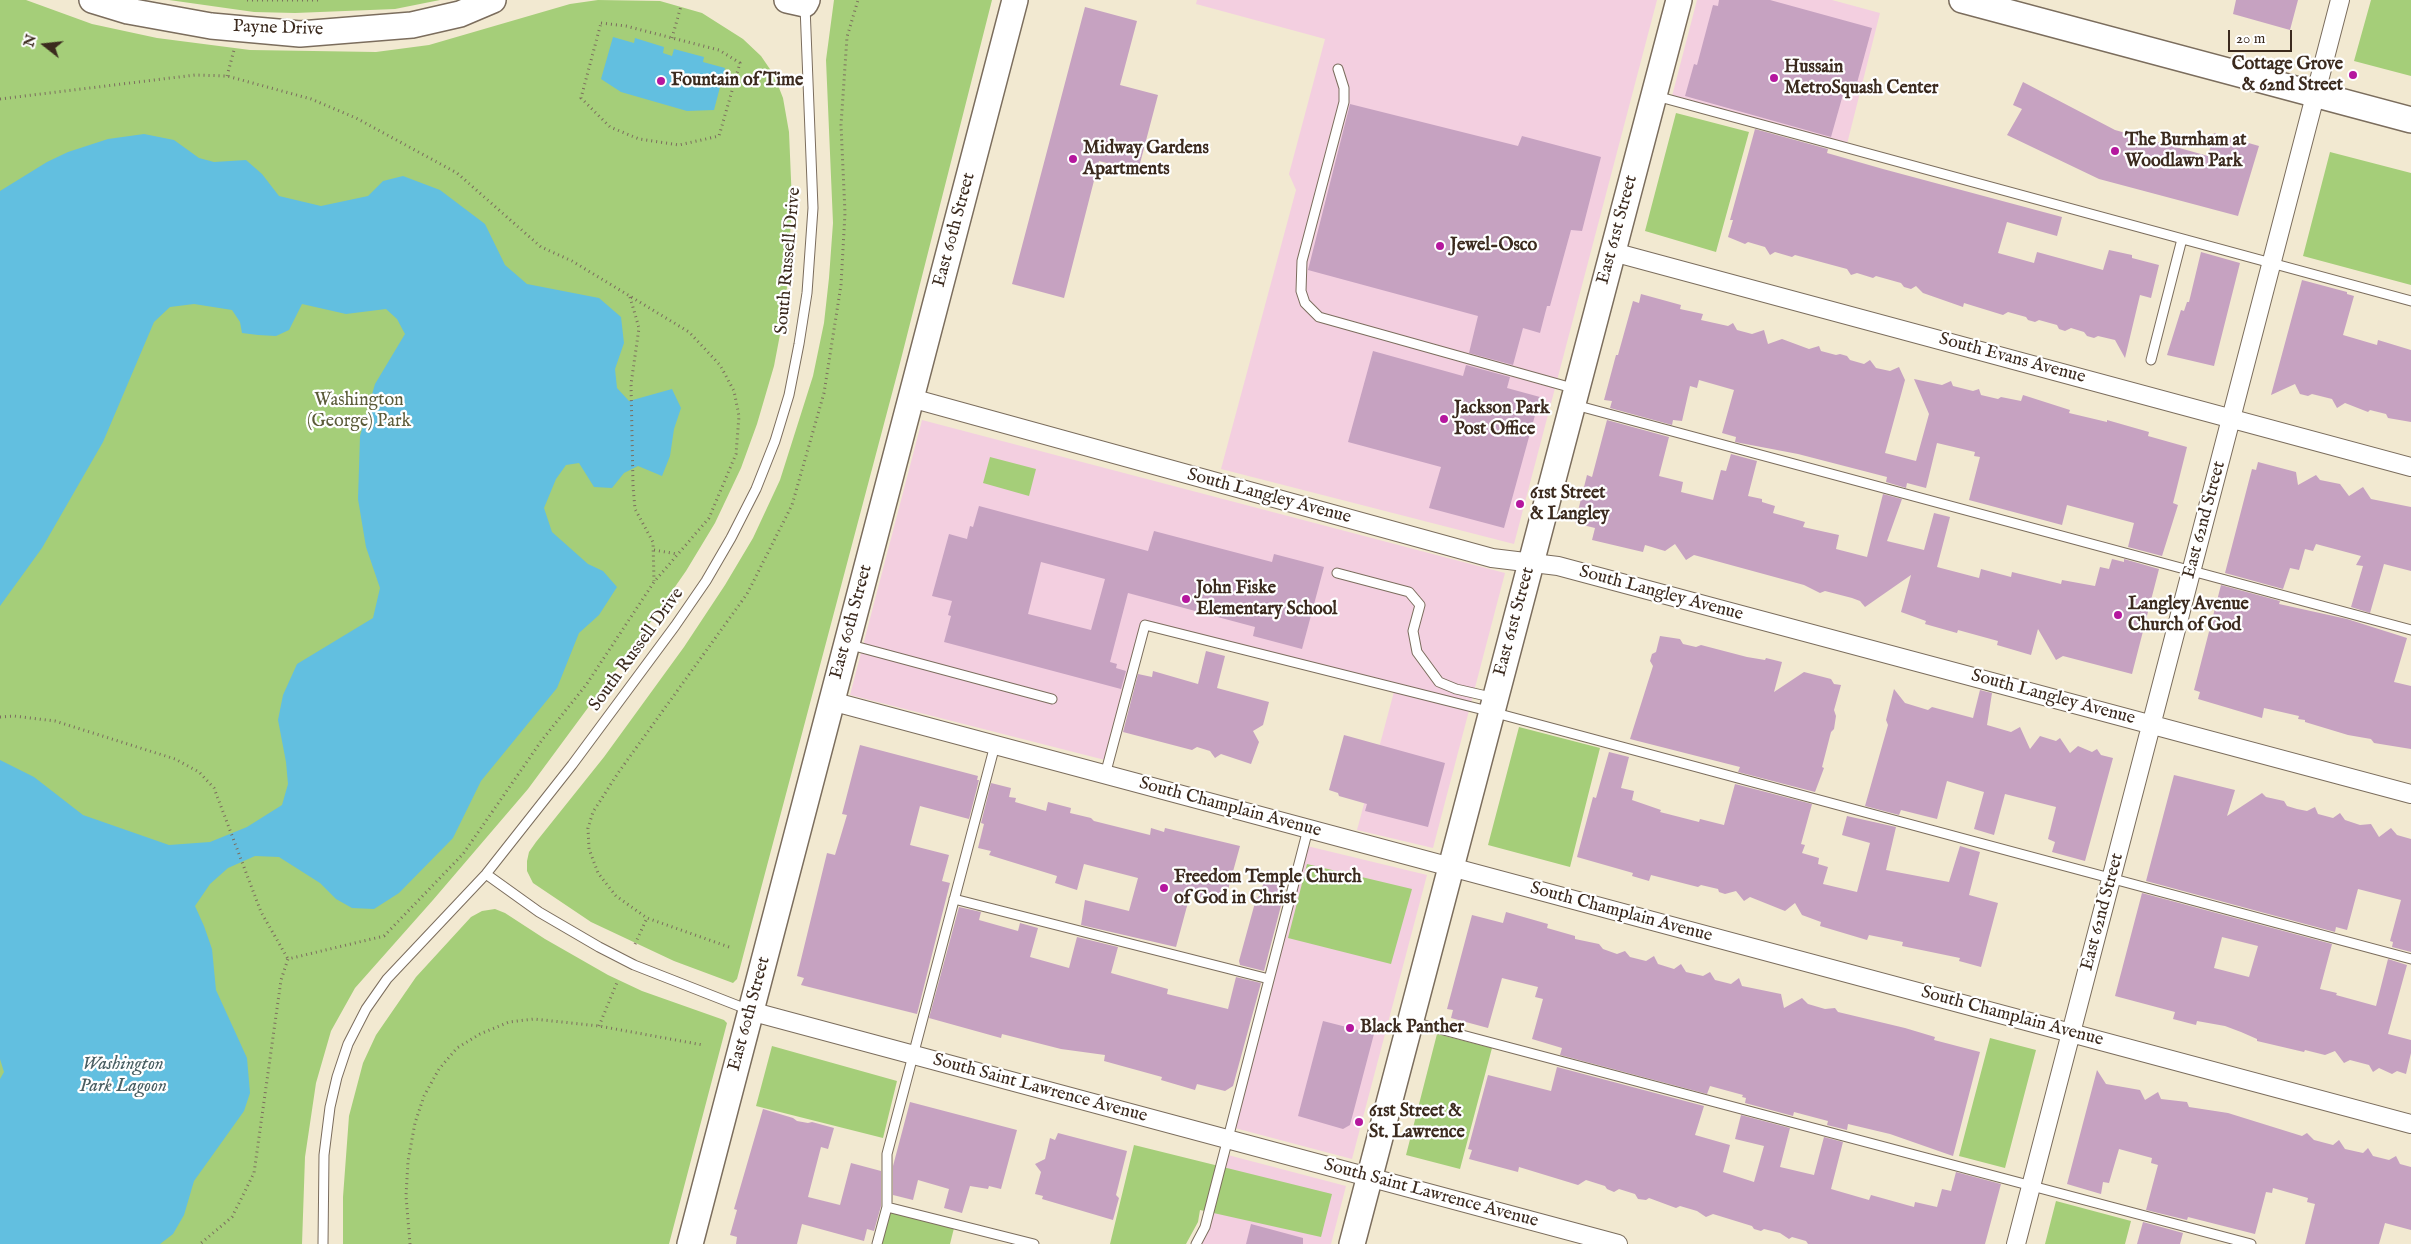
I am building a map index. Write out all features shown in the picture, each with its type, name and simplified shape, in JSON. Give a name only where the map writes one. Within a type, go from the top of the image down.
[{"type":"street","name":"Payne Drive","points":[[92,0],[128,11],[211,26],[300,34],[412,25],[460,14],[493,0]]},
{"type":"street","name":"East 60th Street","points":[[690,1244],[1015,0]]},
{"type":"street","name":"East 61st Street","points":[[1352,1244],[1679,0]]},
{"type":"street","points":[[1962,0],[2411,120]]},
{"type":"street","name":"East 62nd Street","points":[[2016,1244],[2340,0]]},
{"type":"street","name":"South Evans Avenue","points":[[1613,252],[2411,467]]},
{"type":"street","name":"South Langley Avenue","points":[[911,398],[1492,558],[1558,566],[2411,794]]},
{"type":"street","name":"South Champlain Avenue","points":[[831,702],[2411,1124]]},
{"type":"street","name":"South Saint Lawrence Avenue","points":[[750,1011],[1618,1244]]},
{"type":"lane","name":"South Russell Drive","points":[[323,1244],[324,1155],[337,1077],[348,1044],[366,1009],[387,979],[486,874],[572,765],[706,581],[756,489],[775,441],[789,395],[799,344],[807,293],[813,208],[800,2]]},
{"type":"lane","points":[[1338,69],[1344,88],[1344,102],[1302,262],[1301,291],[1305,303],[1319,317],[1575,397],[2192,571],[2411,630]]},
{"type":"lane","points":[[1654,96],[2411,301]]},
{"type":"lane","points":[[2152,360],[2182,239]]},
{"type":"lane","points":[[1337,572],[1409,592],[1420,605],[1413,632],[1416,652],[1439,682],[1494,705]]},
{"type":"lane","points":[[1105,775],[1145,626],[1494,705],[2411,960]]},
{"type":"lane","points":[[847,644],[1052,699]]},
{"type":"lane","points":[[877,1244],[887,1207],[887,1154],[995,745]]},
{"type":"lane","points":[[1196,1244],[1205,1227],[1308,829]]},
{"type":"lane","name":"South Saint Lawrence Avenue","points":[[486,874],[539,912],[599,947],[634,965],[750,1011]]},
{"type":"lane","points":[[954,899],[1269,979]]},
{"type":"lane","points":[[1410,1021],[2251,1244]]},
{"type":"lane","points":[[887,1207],[1034,1244]]},
{"type":"path","points":[[246,0],[319,0]]},
{"type":"path","points":[[672,38],[681,6]]},
{"type":"path","points":[[601,23],[626,26],[672,38],[719,50],[740,63],[719,136],[679,145],[640,140],[610,127],[581,98],[601,23]]},
{"type":"path","points":[[227,76],[234,48]]},
{"type":"path","points":[[0,99],[195,75],[227,76],[311,99],[356,118],[457,173],[541,247],[572,260],[689,332],[720,365],[734,391],[739,416],[736,454],[709,518],[654,582],[586,685],[542,740],[463,854],[384,936],[288,959]]},
{"type":"path","points":[[630,296],[639,328],[631,384],[633,486],[635,509],[654,550],[654,582]]},
{"type":"path","points":[[654,550],[678,554]]},
{"type":"path","points":[[0,717],[14,716],[54,721],[175,759],[200,772],[214,788],[261,912],[288,959],[281,980],[254,1173],[232,1217],[200,1244]]},
{"type":"path","points":[[635,944],[647,918],[729,947]]},
{"type":"path","points":[[599,1026],[618,980]]},
{"type":"path","points":[[410,1244],[406,1196],[408,1162],[415,1124],[424,1096],[439,1069],[457,1048],[480,1034],[510,1022],[534,1019],[599,1026],[703,1045]]},
{"type":"shaded area","points":[[1197,0],[1657,0],[1514,544],[1221,469],[1296,190],[1289,174],[1325,39],[1196,4]]},
{"type":"shaded area","name":"Hussain MetroSquash Center","points":[[1697,0],[1832,0],[1880,13],[1846,148],[1671,100]]},
{"type":"shaded area","name":"John Fiske Elementary School","points":[[922,420],[1505,573],[1433,848],[1357,830],[1395,688],[1145,626],[1109,761],[850,695]]},
{"type":"shaded area","points":[[1303,845],[1427,875],[1352,1159],[1231,1127]]},
{"type":"shaded area","points":[[1224,1154],[1346,1186],[1331,1244],[1196,1244]]},
{"type":"green space","name":"Washington (George) Park","points":[[0,0],[26,0],[92,24],[157,38],[250,50],[376,52],[429,45],[570,4],[598,0],[660,1],[702,13],[743,39],[761,56],[774,75],[783,98],[789,132],[792,203],[786,303],[774,366],[757,424],[741,468],[715,523],[686,571],[638,640],[528,789],[355,988],[331,1031],[316,1083],[305,1157],[302,1244],[0,1244]]},
{"type":"green space","points":[[169,0],[440,0],[395,9],[295,13],[254,12]]},
{"type":"green space","points":[[834,0],[992,0],[899,367],[737,979],[733,983],[674,961],[591,922],[533,883],[527,871],[527,861],[529,852],[536,842],[604,757],[684,647],[753,538],[780,480],[813,376],[824,323],[833,223],[826,60]]},
{"type":"green space","points":[[2371,0],[2411,0],[2411,76],[2354,61]]},
{"type":"green space","points":[[1676,113],[1749,132],[1716,252],[1645,231]]},
{"type":"green space","points":[[2330,152],[2411,173],[2411,285],[2303,256]]},
{"type":"green space","points":[[990,457],[1036,469],[1029,496],[983,483]]},
{"type":"green space","points":[[1519,727],[1600,748],[1570,867],[1488,845]]},
{"type":"green space","points":[[1307,864],[1412,889],[1391,964],[1288,938]]},
{"type":"green space","points":[[495,909],[505,913],[545,939],[608,975],[642,991],[724,1020],[727,1023],[669,1244],[343,1244],[343,1197],[349,1116],[363,1063],[376,1035],[416,977],[471,917],[482,911]]},
{"type":"green space","points":[[1437,1034],[1492,1048],[1460,1169],[1406,1155]]},
{"type":"green space","points":[[1990,1038],[2036,1050],[2005,1168],[1959,1156]]},
{"type":"green space","points":[[772,1046],[897,1081],[883,1138],[756,1106]]},
{"type":"green space","points":[[1134,1145],[1332,1194],[1321,1237],[1200,1210],[1198,1222],[1186,1244],[1110,1244]]},
{"type":"green space","points":[[2056,1201],[2131,1221],[2125,1244],[2045,1244]]},
{"type":"green space","points":[[889,1212],[954,1228],[950,1244],[881,1244]]},
{"type":"water","points":[[613,37],[634,43],[635,38],[664,47],[663,53],[672,56],[674,49],[704,57],[703,62],[725,68],[714,110],[687,111],[621,92],[601,79]]},
{"type":"water","name":"Washington Park Lagoon","points":[[144,134],[174,140],[199,158],[214,162],[246,160],[262,174],[279,196],[321,206],[368,196],[383,181],[403,176],[440,190],[485,224],[505,265],[527,284],[599,298],[621,317],[624,343],[615,369],[617,388],[629,401],[672,389],[681,408],[674,429],[670,456],[662,476],[638,466],[624,473],[612,488],[594,487],[579,463],[566,465],[556,479],[544,508],[552,532],[588,564],[603,571],[617,587],[599,615],[579,633],[557,688],[481,781],[453,838],[399,893],[374,909],[352,908],[336,899],[320,883],[279,857],[255,856],[228,868],[210,884],[195,906],[212,949],[216,990],[247,1058],[250,1093],[244,1111],[194,1181],[184,1215],[173,1234],[160,1244],[0,1244],[0,1079],[4,1072],[0,1059],[0,760],[34,777],[83,815],[169,845],[210,842],[247,827],[282,805],[288,784],[278,720],[283,695],[297,664],[373,618],[380,588],[366,547],[358,499],[360,436],[375,384],[405,334],[397,319],[386,309],[346,314],[302,304],[289,330],[276,336],[258,335],[242,333],[240,322],[232,310],[194,304],[170,307],[154,322],[103,442],[42,548],[0,606],[0,191],[47,162],[68,152],[108,139]]},
{"type":"building","name":"Hussain MetroSquash Center","points":[[1719,0],[1770,0],[1872,28],[1854,94],[1844,91],[1831,137],[1685,96],[1694,64],[1697,65],[1713,5],[1718,6]]},
{"type":"building","points":[[2236,0],[2298,0],[2290,30],[2233,14]]},
{"type":"building","name":"Midway Gardens Apartments","points":[[1085,7],[1137,21],[1120,85],[1158,95],[1138,171],[1099,161],[1064,298],[1012,284]]},
{"type":"building","name":"The Burnham at Woodlawn Park","points":[[2023,82],[2115,130],[2208,156],[2214,133],[2259,146],[2238,216],[2099,179],[2007,135],[2022,109],[2013,105]]},
{"type":"building","name":"Jewel-Osco","points":[[1350,104],[1518,146],[1522,136],[1601,157],[1582,231],[1571,230],[1550,306],[1547,306],[1540,333],[1523,328],[1513,365],[1469,353],[1478,316],[1308,270]]},
{"type":"building","points":[[1755,129],[1828,149],[1827,153],[2062,217],[2057,236],[2007,222],[1998,253],[2034,263],[2037,252],[2103,270],[2109,250],[2132,255],[2132,258],[2159,265],[2151,298],[2140,295],[2125,358],[2115,340],[2098,336],[2094,338],[2087,336],[2084,332],[2071,328],[2065,331],[2059,329],[2057,325],[2039,320],[2035,322],[2028,320],[2026,317],[2008,312],[2003,315],[1964,303],[1963,307],[1923,293],[1916,286],[1911,289],[1904,287],[1901,283],[1876,276],[1873,278],[1857,273],[1851,275],[1847,269],[1795,255],[1792,257],[1775,252],[1770,255],[1765,247],[1748,242],[1745,244],[1728,237],[1733,220],[1730,220]]},
{"type":"building","points":[[2201,252],[2240,263],[2214,366],[2167,355],[2181,310],[2184,311],[2187,302],[2189,302]]},
{"type":"building","points":[[2302,280],[2347,292],[2347,294],[2354,296],[2343,335],[2377,345],[2378,340],[2411,350],[2411,422],[2388,418],[2386,414],[2370,410],[2368,412],[2345,403],[2337,408],[2332,399],[2312,394],[2308,396],[2300,394],[2295,384],[2271,395]]},
{"type":"building","points":[[1641,294],[1681,305],[1680,309],[1703,314],[1701,320],[1728,326],[1733,323],[1737,330],[1752,334],[1764,330],[1768,344],[1782,339],[1809,349],[1819,346],[1821,351],[1847,356],[1850,360],[1864,364],[1870,360],[1876,368],[1890,371],[1899,367],[1905,380],[1885,453],[1916,461],[1929,414],[1914,379],[1942,385],[1951,381],[1953,386],[1973,391],[1979,389],[1981,395],[1998,399],[2001,397],[2021,401],[2023,395],[2070,410],[2069,413],[2107,422],[2107,420],[2149,432],[2148,436],[2187,447],[2173,503],[2178,505],[2162,556],[2128,547],[2134,523],[2067,505],[2062,525],[1969,500],[1980,457],[1974,456],[1975,452],[1937,443],[1926,488],[1907,483],[1906,488],[1886,482],[1887,477],[1798,454],[1735,442],[1736,437],[1722,433],[1734,390],[1699,380],[1697,388],[1690,386],[1682,421],[1673,420],[1672,425],[1610,408],[1612,401],[1604,400],[1616,355],[1618,355],[1633,301],[1639,303]]},
{"type":"building","name":"Jackson Park Post Office","points":[[1373,351],[1463,376],[1466,365],[1510,377],[1507,388],[1540,397],[1504,528],[1429,508],[1441,467],[1348,442]]},
{"type":"building","points":[[1607,420],[1669,437],[1659,476],[1683,482],[1681,492],[1713,500],[1721,470],[1726,471],[1731,454],[1757,461],[1748,496],[1762,499],[1762,502],[1775,506],[1773,513],[1805,522],[1803,527],[1839,535],[1836,549],[1867,557],[1883,494],[1902,499],[1887,541],[1924,550],[1934,513],[1950,517],[1937,567],[1979,578],[1981,569],[2011,577],[2012,572],[2061,584],[2062,580],[2095,586],[2100,567],[2109,569],[2112,559],[2124,562],[2124,559],[2159,569],[2132,674],[2063,656],[2056,660],[2038,629],[2031,655],[1997,645],[1998,641],[1958,630],[1957,633],[1925,624],[1926,621],[1901,612],[1911,575],[1865,607],[1860,601],[1852,598],[1825,591],[1820,593],[1804,585],[1694,555],[1686,560],[1675,544],[1665,551],[1645,545],[1643,552],[1592,540],[1595,528],[1575,523],[1587,475],[1592,477]]},
{"type":"building","points":[[2258,462],[2296,472],[2298,485],[2316,475],[2320,480],[2340,484],[2349,496],[2363,487],[2371,499],[2411,507],[2411,571],[2384,564],[2370,613],[2351,607],[2363,566],[2356,565],[2361,556],[2316,544],[2313,551],[2305,549],[2299,570],[2290,568],[2283,589],[2225,573],[2252,469],[2256,470]]},
{"type":"building","points":[[979,506],[1148,551],[1154,531],[1272,562],[1274,554],[1324,567],[1302,649],[1253,636],[1255,627],[1128,593],[1110,662],[1117,664],[1116,668],[1126,671],[1121,689],[944,642],[951,616],[948,615],[952,601],[932,596],[949,534],[967,539],[970,526],[973,527]],"holes":[[[1041,562],[1105,579],[1091,630],[1028,614]]]},
{"type":"building","points":[[2221,585],[2280,601],[2279,604],[2347,619],[2407,638],[2394,682],[2411,686],[2411,749],[2374,743],[2371,739],[2348,735],[2305,722],[2305,720],[2298,719],[2299,716],[2264,708],[2262,718],[2198,699],[2200,692],[2194,690]]},
{"type":"building","points":[[1660,636],[1680,639],[1683,644],[1696,647],[1701,645],[1747,657],[1765,660],[1766,658],[1782,662],[1774,692],[1804,672],[1831,679],[1834,684],[1841,685],[1834,710],[1836,716],[1834,729],[1831,732],[1822,767],[1824,768],[1815,792],[1738,772],[1740,767],[1630,739],[1653,666],[1650,661],[1652,654],[1656,652]]},
{"type":"building","points":[[1206,651],[1225,656],[1217,688],[1269,702],[1263,725],[1253,731],[1259,742],[1251,764],[1221,754],[1215,758],[1210,751],[1197,747],[1192,750],[1123,732],[1138,674],[1152,677],[1153,671],[1198,684]]},
{"type":"building","points":[[1894,689],[1905,703],[1928,710],[1932,707],[1973,718],[1980,690],[1992,693],[1987,725],[2011,732],[2020,727],[2030,749],[2040,736],[2056,741],[2060,738],[2070,753],[2078,746],[2092,752],[2097,749],[2101,755],[2113,758],[2085,861],[2052,852],[2055,842],[2048,839],[2056,807],[2005,794],[1994,835],[1974,829],[1984,792],[1947,781],[1937,819],[1901,810],[1899,815],[1865,806],[1888,725],[1886,720]]},
{"type":"building","points":[[1344,735],[1445,763],[1428,827],[1365,811],[1367,804],[1339,796],[1338,793],[1329,790]]},
{"type":"building","points":[[860,745],[978,776],[977,780],[979,780],[969,819],[920,806],[910,845],[949,855],[942,881],[950,883],[917,1014],[801,985],[804,978],[797,976],[827,853],[835,855],[847,815],[842,814]]},
{"type":"building","points":[[1609,752],[1629,757],[1621,788],[1634,791],[1632,800],[1661,810],[1660,812],[1699,822],[1700,819],[1724,825],[1735,784],[1812,804],[1801,844],[1805,845],[1802,853],[1819,858],[1818,864],[1828,867],[1823,884],[1857,892],[1870,843],[1842,835],[1847,816],[1896,827],[1886,870],[1949,882],[1960,846],[1980,852],[1969,895],[1998,903],[1981,967],[1959,961],[1960,958],[1902,946],[1903,942],[1869,935],[1867,940],[1820,926],[1821,922],[1802,915],[1795,903],[1785,911],[1750,897],[1744,901],[1736,891],[1725,894],[1719,892],[1718,889],[1701,885],[1698,887],[1651,875],[1649,881],[1632,876],[1633,873],[1577,857],[1593,797],[1596,798]]},
{"type":"building","points":[[2174,775],[2235,790],[2227,816],[2262,793],[2266,797],[2284,801],[2287,806],[2297,809],[2307,811],[2315,807],[2318,814],[2333,818],[2340,813],[2345,820],[2360,825],[2371,824],[2379,837],[2391,828],[2397,835],[2411,839],[2411,952],[2392,947],[2393,942],[2390,941],[2401,900],[2358,889],[2347,930],[2336,927],[2335,932],[2146,881]]},
{"type":"building","points":[[991,783],[1011,788],[1009,797],[1016,798],[1015,802],[1046,811],[1048,802],[1071,808],[1070,813],[1091,818],[1094,821],[1150,835],[1151,828],[1164,832],[1165,828],[1240,846],[1226,897],[1223,896],[1221,902],[1190,895],[1176,947],[1081,925],[1085,900],[1129,911],[1138,878],[1084,864],[1077,890],[1055,883],[1057,876],[989,855],[991,851],[978,848],[984,824],[981,823]]},
{"type":"building","points":[[1267,870],[1289,875],[1264,971],[1240,965],[1239,961],[1256,899],[1260,895]]},
{"type":"building","points":[[2142,893],[2332,944],[2320,989],[2376,1006],[2388,959],[2407,965],[2388,1034],[2411,1040],[2411,1053],[2406,1074],[2397,1071],[2392,1074],[2379,1068],[2373,1072],[2369,1065],[2350,1060],[2344,1063],[2335,1051],[2325,1055],[2257,1041],[2257,1039],[2225,1026],[2197,1021],[2196,1025],[2173,1019],[2175,1012],[2115,996]],"holes":[[[2222,937],[2258,946],[2249,977],[2214,968]]]},
{"type":"building","points":[[959,907],[981,912],[979,920],[1018,931],[1020,923],[1038,928],[1030,957],[1069,968],[1077,937],[1118,947],[1111,973],[1168,989],[1167,994],[1228,1009],[1236,977],[1261,983],[1233,1086],[1225,1091],[1197,1084],[1195,1090],[1161,1080],[1162,1077],[1104,1061],[1105,1055],[1061,1049],[1002,1034],[1001,1038],[929,1018]]},
{"type":"building","points":[[1506,912],[1548,924],[1547,928],[1575,936],[1575,939],[1599,944],[1603,949],[1617,954],[1625,951],[1630,957],[1646,961],[1654,956],[1658,964],[1674,969],[1681,964],[1686,972],[1703,976],[1710,972],[1715,980],[1731,984],[1739,978],[1742,986],[1781,994],[1784,1008],[1802,998],[1808,1004],[1825,1009],[1835,1008],[1838,1012],[1905,1028],[1935,1037],[1934,1040],[1980,1052],[1953,1156],[1890,1134],[1848,1124],[1847,1130],[1827,1125],[1828,1121],[1794,1112],[1793,1116],[1745,1103],[1746,1098],[1742,1097],[1743,1095],[1710,1086],[1707,1094],[1560,1055],[1562,1048],[1532,1039],[1543,999],[1535,997],[1538,987],[1502,978],[1488,1028],[1451,1018],[1453,1010],[1447,1009],[1472,915],[1503,923]]},
{"type":"building","points":[[1323,1021],[1374,1034],[1350,1125],[1343,1129],[1298,1116]]},
{"type":"building","points":[[1557,1067],[1704,1106],[1695,1135],[1730,1145],[1723,1172],[1754,1182],[1764,1146],[1735,1139],[1741,1115],[1790,1128],[1780,1167],[1814,1175],[1824,1137],[1843,1142],[1831,1189],[1869,1200],[1871,1195],[1914,1207],[1915,1202],[1937,1207],[1942,1189],[1951,1191],[1956,1172],[2001,1184],[1985,1244],[1808,1244],[1806,1241],[1792,1237],[1789,1239],[1780,1233],[1764,1229],[1761,1231],[1754,1229],[1752,1226],[1713,1214],[1706,1217],[1697,1211],[1680,1206],[1676,1208],[1649,1198],[1646,1200],[1638,1199],[1635,1194],[1619,1189],[1614,1192],[1605,1186],[1586,1180],[1578,1185],[1519,1167],[1518,1172],[1469,1159],[1472,1150],[1468,1149],[1488,1075],[1551,1091]]},
{"type":"building","points":[[2097,1070],[2106,1084],[2140,1090],[2145,1100],[2158,1092],[2161,1099],[2187,1102],[2189,1107],[2228,1113],[2302,1136],[2307,1133],[2314,1140],[2333,1145],[2339,1140],[2345,1149],[2363,1153],[2368,1148],[2373,1156],[2389,1160],[2396,1156],[2400,1164],[2411,1167],[2411,1230],[2385,1223],[2379,1244],[2305,1244],[2315,1204],[2307,1202],[2308,1198],[2273,1188],[2272,1193],[2266,1192],[2255,1234],[2188,1217],[2187,1220],[2146,1210],[2158,1165],[2151,1163],[2152,1158],[2119,1149],[2109,1183],[2103,1182],[2101,1194],[2067,1184]]},
{"type":"building","points":[[910,1102],[1017,1130],[1001,1189],[989,1186],[988,1189],[970,1186],[962,1213],[944,1208],[949,1189],[918,1180],[913,1200],[893,1195],[893,1166]]},
{"type":"building","points":[[763,1109],[797,1121],[812,1122],[834,1128],[828,1149],[821,1147],[808,1197],[840,1205],[851,1163],[881,1171],[881,1206],[874,1231],[867,1229],[864,1241],[802,1224],[797,1244],[736,1244],[737,1237],[730,1235],[737,1210],[734,1209]]},
{"type":"building","points":[[1058,1133],[1127,1151],[1116,1195],[1119,1198],[1113,1220],[1042,1199],[1043,1196],[1035,1194],[1041,1172],[1035,1164],[1045,1159],[1050,1138],[1055,1140]]},
{"type":"building","points":[[2143,1222],[2183,1233],[2180,1244],[2137,1244]]},
{"type":"building","points":[[1251,1224],[1303,1238],[1303,1244],[1246,1244]]},
{"type":"place","name":"Cottage Grove & 62nd Street","points":[[2353,75]]},
{"type":"place","name":"Hussain MetroSquash Center","points":[[1774,78]]},
{"type":"place","name":"Fountain of Time","points":[[661,81]]},
{"type":"place","name":"The Burnham at Woodlawn Park","points":[[2115,151]]},
{"type":"place","name":"Midway Gardens Apartments","points":[[1073,159]]},
{"type":"place","name":"Jewel-Osco","points":[[1440,246]]},
{"type":"place","name":"Jackson Park Post Office","points":[[1444,419]]},
{"type":"place","name":"61st Street & Langley","points":[[1520,504]]},
{"type":"place","name":"John Fiske Elementary School","points":[[1186,599]]},
{"type":"place","name":"Langley Avenue Church of God","points":[[2118,615]]},
{"type":"place","name":"Freedom Temple Church of God in Christ","points":[[1164,888]]},
{"type":"place","name":"Black Panther","points":[[1350,1028]]},
{"type":"place","name":"61st Street & St. Lawrence","points":[[1359,1122]]}]
